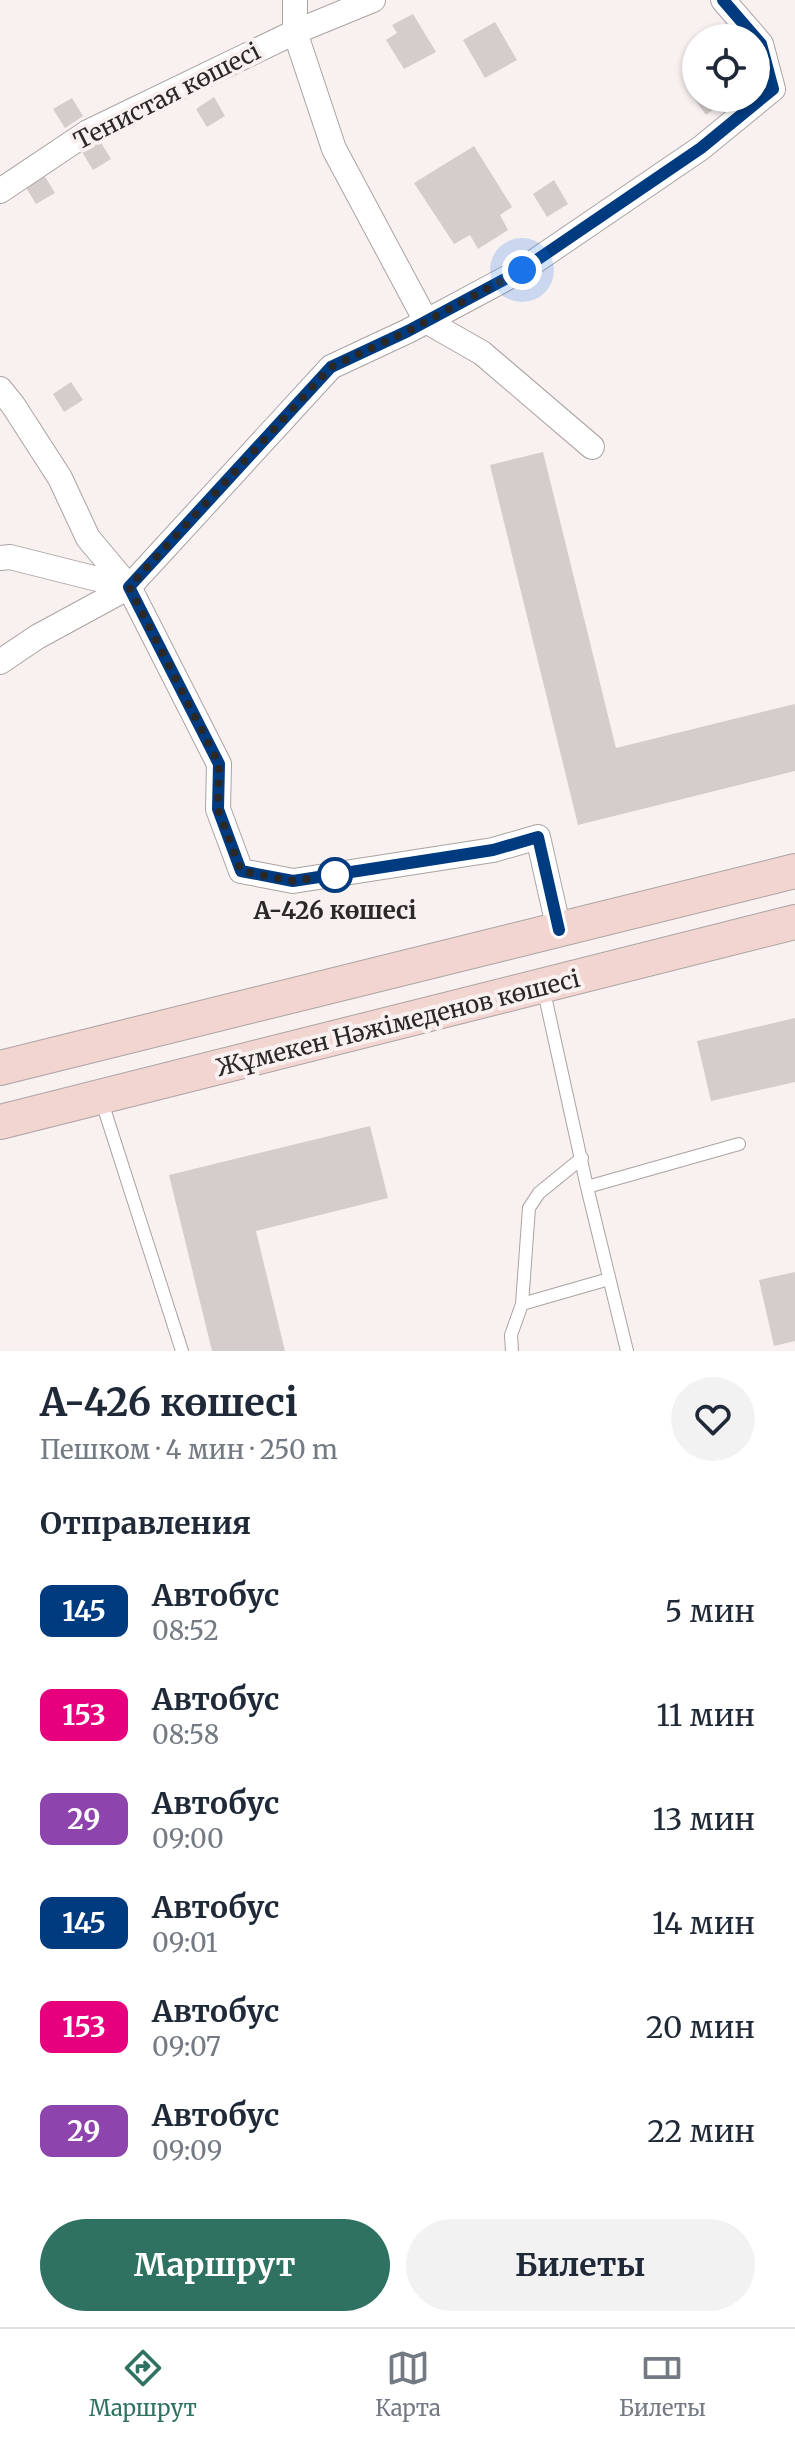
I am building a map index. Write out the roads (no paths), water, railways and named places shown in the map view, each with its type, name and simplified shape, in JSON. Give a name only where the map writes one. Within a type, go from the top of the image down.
[{"type":"main road","points":[[0,1068],[795,871]]},
{"type":"main road","name":"Жұмекен Нәжімеденов көшесі","points":[[0,1122],[795,922]]},
{"type":"street","points":[[295,0],[295,32],[334,149],[426,321],[482,353],[592,447]]},
{"type":"street","name":"Тенистая көшесі","points":[[0,191],[88,132],[295,32],[373,0]]},
{"type":"street","points":[[0,662],[37,637],[129,587],[331,367],[522,270],[701,148],[773,89],[761,44],[723,0]]},
{"type":"street","points":[[0,389],[60,478],[88,538],[129,587],[219,764],[218,809],[241,871],[293,881],[493,850],[538,837],[559,930]]},
{"type":"street","points":[[0,558],[10,557],[129,587]]},
{"type":"lane","points":[[543,987],[627,1351]]},
{"type":"lane","points":[[100,1098],[182,1351]]},
{"type":"lane","points":[[587,1187],[739,1144]]},
{"type":"lane","points":[[512,1351],[511,1335],[522,1304],[529,1208],[539,1193],[582,1158]]},
{"type":"lane","points":[[522,1304],[609,1279]]},
{"type":"place","name":"А-426 көшесі","points":[[335,875]]}]
